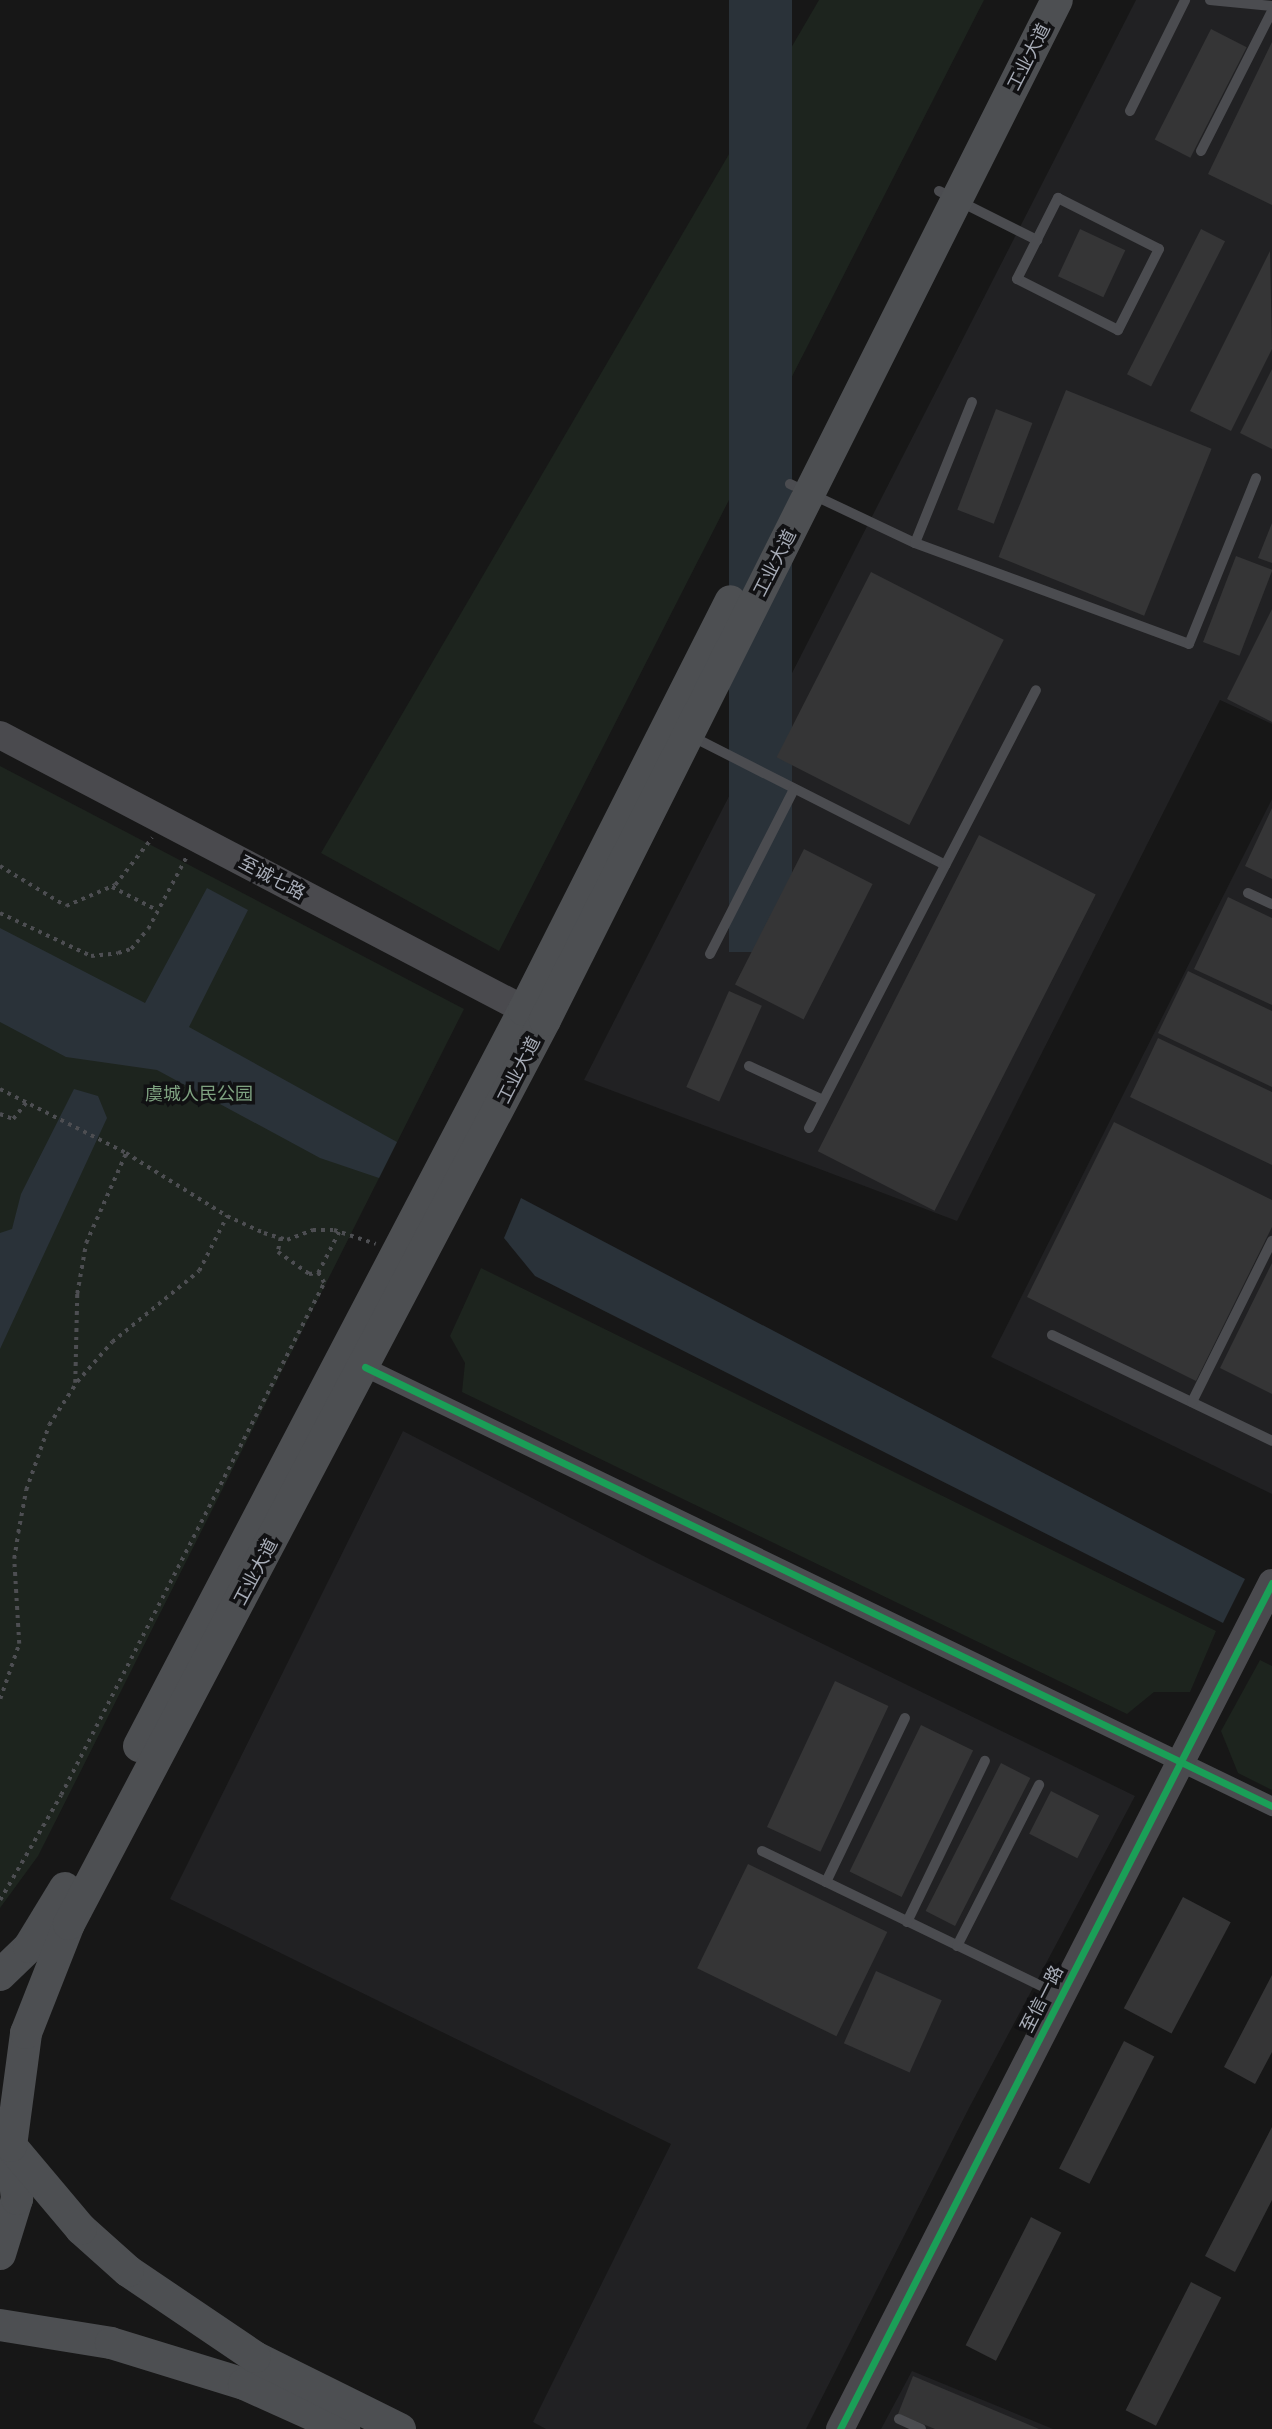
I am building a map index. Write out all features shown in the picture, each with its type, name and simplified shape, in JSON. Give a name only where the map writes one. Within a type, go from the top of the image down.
[{"type":"main road","points":[[948,195],[1035,0]]},
{"type":"main road","name":"工业大道","points":[[0,2254],[17,2199],[5,2136],[26,2034],[69,1924],[365,1367],[534,1015],[948,195],[1058,0]]},
{"type":"main road","points":[[0,1975],[29,1947],[50,1917],[398,1251],[534,1015]]},
{"type":"main road","points":[[5,2136],[81,2229],[128,2272],[255,2357],[381,2425]]},
{"type":"main road","points":[[0,2325],[111,2343],[244,2384],[344,2429]]},
{"type":"street","name":"至诚七路","points":[[0,735],[534,1015]]},
{"type":"street","points":[[365,1367],[1272,1805]]},
{"type":"street","name":"至信一路","points":[[841,2429],[1272,1583]]},
{"type":"lane","points":[[1130,111],[1185,0]]},
{"type":"lane","points":[[1201,151],[1272,8],[1210,0]]},
{"type":"lane","points":[[948,195],[1037,240]]},
{"type":"lane","points":[[1058,198],[1159,249],[1118,330],[1017,279],[1037,240],[1058,198]]},
{"type":"lane","points":[[915,542],[972,402]]},
{"type":"lane","points":[[800,489],[915,542],[1189,644],[1256,478]]},
{"type":"lane","points":[[809,1128],[1036,690]]},
{"type":"lane","points":[[678,730],[945,865]]},
{"type":"lane","points":[[710,954],[794,789]]},
{"type":"lane","points":[[1248,893],[1272,904]]},
{"type":"lane","points":[[749,1066],[823,1100]]},
{"type":"lane","points":[[1192,1402],[1272,1241]]},
{"type":"lane","points":[[1052,1335],[1272,1441]]},
{"type":"lane","points":[[826,1882],[905,1718]]},
{"type":"lane","points":[[907,1922],[985,1761]]},
{"type":"lane","points":[[957,1945],[1039,1785]]},
{"type":"lane","points":[[762,1852],[1061,1996]]},
{"type":"lane","points":[[899,2419],[921,2429]]},
{"type":"path","points":[[0,866],[66,906],[111,886],[164,821]]},
{"type":"path","points":[[0,913],[90,956],[131,948],[157,910],[197,839]]},
{"type":"path","points":[[111,886],[157,910]]},
{"type":"path","points":[[0,1089],[126,1153],[227,1216],[281,1238],[313,1230],[339,1232],[398,1251]]},
{"type":"path","points":[[0,1114],[13,1119],[26,1103]]},
{"type":"path","points":[[75,1385],[80,1326],[77,1294],[86,1243],[126,1153]]},
{"type":"path","points":[[0,1699],[19,1644],[14,1559],[26,1490],[49,1425],[75,1385],[112,1342],[198,1271],[227,1216]]},
{"type":"path","points":[[318,1273],[339,1232]]},
{"type":"path","points":[[281,1238],[278,1252],[287,1262],[309,1274],[318,1273]]},
{"type":"path","points":[[0,1900],[61,1795],[324,1283],[318,1273]]},
{"type":"shaded area","points":[[729,0],[792,0],[792,952],[729,952]]},
{"type":"shaded area","points":[[1136,0],[1272,0],[1272,724],[1220,700],[957,1221],[584,1080]]},
{"type":"shaded area","points":[[1272,799],[1272,1494],[991,1357]]},
{"type":"shaded area","points":[[207,888],[248,910],[189,1027],[397,1142],[379,1178],[320,1158],[157,1070],[66,1057],[0,1022],[0,928],[145,1003]]},
{"type":"shaded area","points":[[74,1089],[98,1096],[107,1118],[0,1349],[0,1233],[12,1229],[21,1194]]},
{"type":"shaded area","points":[[521,1198],[1245,1579],[1223,1623],[535,1276],[504,1238]]},
{"type":"shaded area","points":[[403,1431],[657,1563],[1135,1796],[969,2108],[806,2429],[546,2429],[533,2422],[671,2144],[170,1899]]},
{"type":"shaded area","points":[[912,2371],[1053,2429],[881,2429]]},
{"type":"green space","points":[[819,0],[984,0],[499,951],[321,853]]},
{"type":"green space","name":"虞城人民公园","points":[[0,766],[464,1009],[38,1856],[0,1908]]},
{"type":"green space","points":[[481,1268],[1216,1631],[1190,1692],[1154,1692],[1127,1714],[462,1392],[465,1363],[450,1336]]},
{"type":"green space","points":[[1260,1660],[1272,1666],[1272,1790],[1238,1773],[1221,1731]]},
{"type":"building","points":[[1211,29],[1247,47],[1190,158],[1155,139]]},
{"type":"building","points":[[1272,42],[1272,205],[1208,174]]},
{"type":"building","points":[[1080,229],[1125,250],[1103,297],[1058,276]]},
{"type":"building","points":[[1201,229],[1225,241],[1151,386],[1127,374]]},
{"type":"building","points":[[1270,251],[1272,349],[1231,431],[1190,411]]},
{"type":"building","points":[[1272,369],[1272,449],[1240,433]]},
{"type":"building","points":[[1066,390],[1212,449],[1144,616],[999,557]]},
{"type":"building","points":[[996,409],[1032,423],[994,524],[957,510]]},
{"type":"building","points":[[1272,523],[1272,563],[1258,558]]},
{"type":"building","points":[[1236,556],[1272,570],[1239,656],[1203,642]]},
{"type":"building","points":[[871,572],[1004,640],[909,825],[777,757]]},
{"type":"building","points":[[1272,609],[1272,722],[1227,699]]},
{"type":"building","points":[[1272,808],[1272,879],[1245,866]]},
{"type":"building","points":[[979,835],[1096,894],[935,1211],[818,1151]]},
{"type":"building","points":[[804,849],[873,884],[804,1019],[735,984]]},
{"type":"building","points":[[1228,897],[1272,918],[1272,1005],[1194,969]]},
{"type":"building","points":[[1188,971],[1272,1011],[1272,1087],[1158,1033]]},
{"type":"building","points":[[729,991],[762,1006],[719,1102],[686,1087]]},
{"type":"building","points":[[1158,1038],[1272,1092],[1272,1165],[1130,1097]]},
{"type":"building","points":[[1114,1122],[1272,1200],[1272,1227],[1196,1381],[1027,1297]]},
{"type":"building","points":[[1272,1263],[1272,1394],[1220,1368]]},
{"type":"building","points":[[835,1681],[888,1706],[820,1852],[767,1827]]},
{"type":"building","points":[[921,1725],[973,1750],[902,1897],[850,1872]]},
{"type":"building","points":[[1001,1763],[1030,1778],[955,1926],[926,1911]]},
{"type":"building","points":[[1051,1791],[1099,1816],[1077,1858],[1029,1834]]},
{"type":"building","points":[[748,1864],[887,1932],[836,2036],[697,1968]]},
{"type":"building","points":[[1183,1897],[1231,1922],[1172,2034],[1124,2008]]},
{"type":"building","points":[[876,1971],[942,2000],[910,2072],[844,2043]]},
{"type":"building","points":[[1272,1975],[1272,2052],[1255,2084],[1224,2067]]},
{"type":"building","points":[[1124,2041],[1154,2056],[1089,2184],[1059,2168]]},
{"type":"building","points":[[1272,2127],[1272,2200],[1235,2272],[1205,2256]]},
{"type":"building","points":[[1031,2217],[1061,2232],[996,2361],[966,2345]]},
{"type":"building","points":[[1191,2282],[1221,2297],[1156,2426],[1126,2410]]},
{"type":"building","points":[[913,2376],[1039,2429],[935,2429],[898,2414]]},
{"type":"cycle path","points":[[365,1367],[1272,1806]]},
{"type":"cycle path","points":[[840,2429],[1272,1583]]}]
